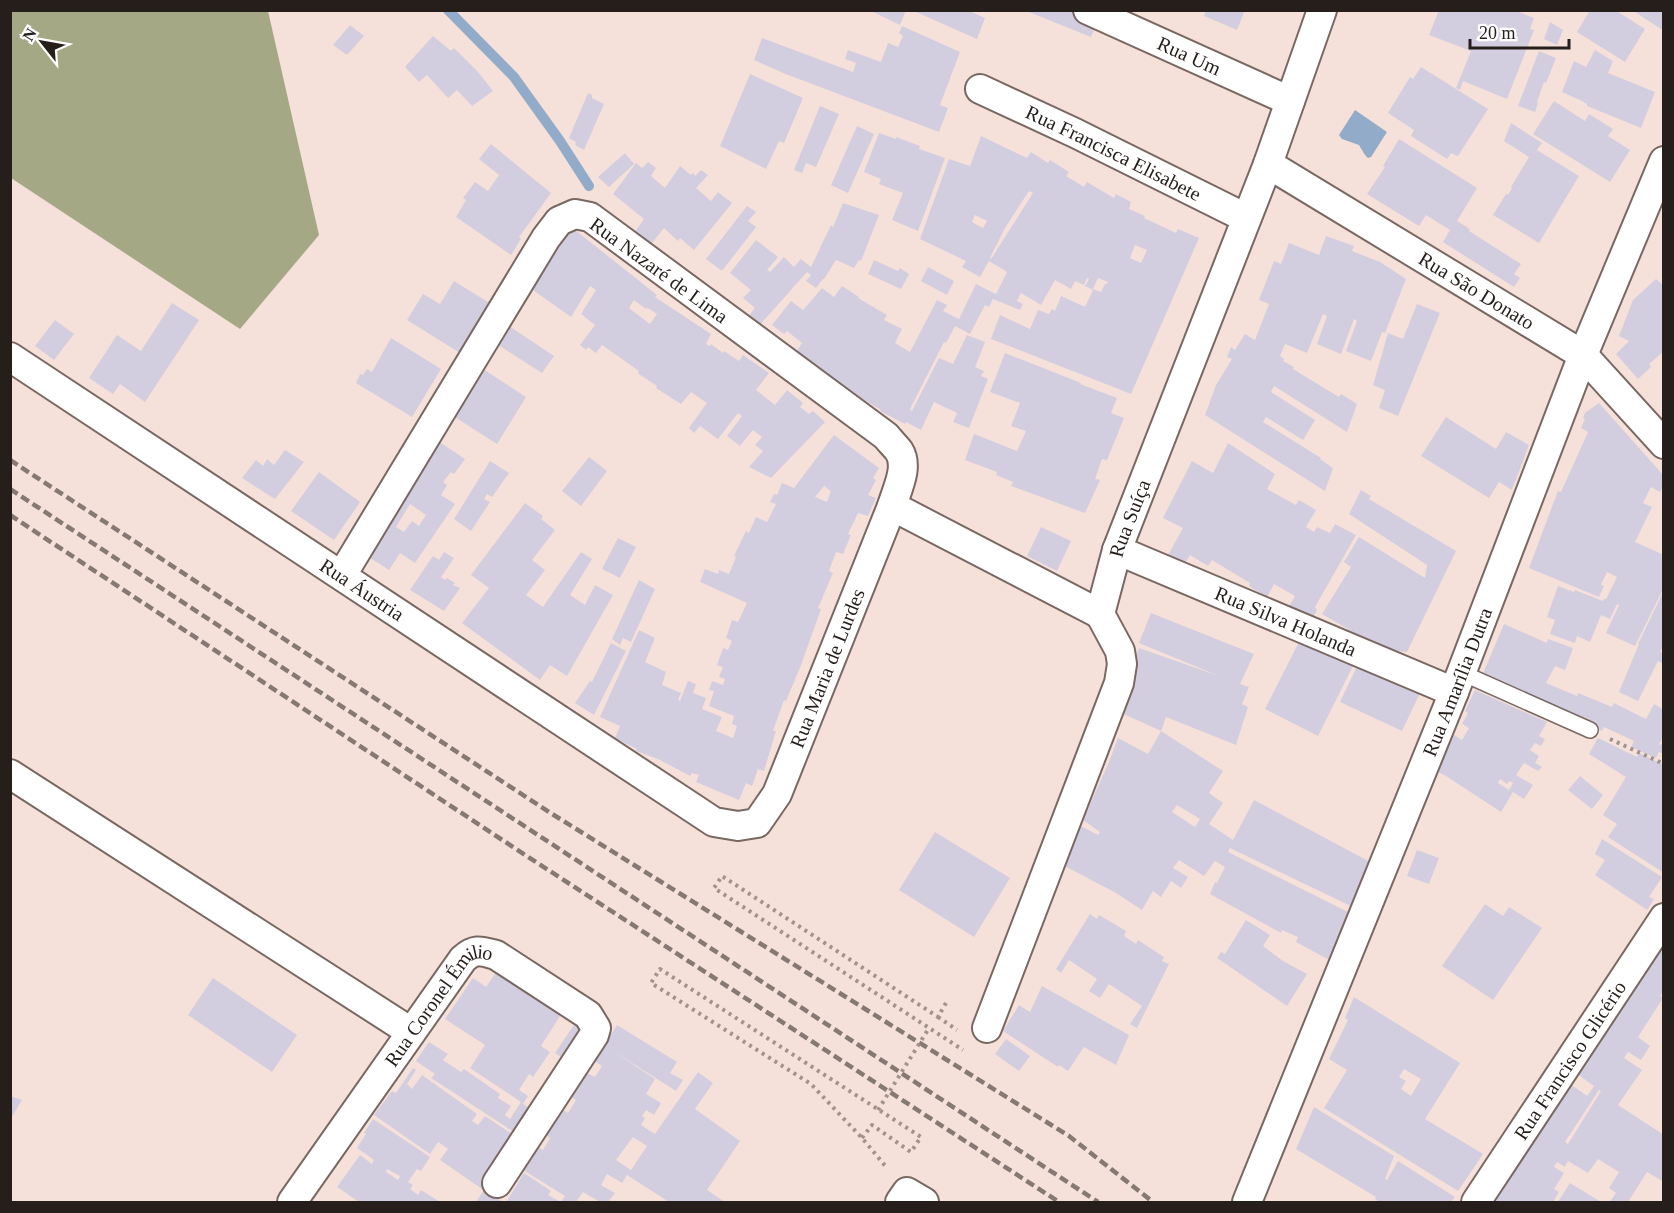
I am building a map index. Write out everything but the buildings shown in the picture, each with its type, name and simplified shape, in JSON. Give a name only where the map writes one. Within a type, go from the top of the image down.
[{"type":"street","name":"Rua Um","points":[[1088,10],[1290,101]]},
{"type":"street","name":"Rua Suíça","points":[[1100,614],[1117,550],[1268,164],[1322,10]]},
{"type":"street","name":"Rua Francisca Elisabete","points":[[980,89],[1246,218]]},
{"type":"street","name":"Rua Amarília Dutra","points":[[1247,1203],[1458,683],[1583,355],[1664,161]]},
{"type":"street","name":"Rua São Donato","points":[[1268,164],[1583,355],[1664,444]]},
{"type":"street","name":"Rua Nazaré de Lima","points":[[342,575],[546,238],[559,221],[575,214],[590,217],[886,436],[899,451],[903,460],[903,468]]},
{"type":"street","name":"Rua Áustria","points":[[10,357],[714,822]]},
{"type":"street","name":"Rua Maria de Lurdes","points":[[714,822],[738,826],[757,823],[777,794],[892,506],[903,468]]},
{"type":"street","points":[[892,506],[1100,614],[1120,651],[1122,664],[1119,683],[987,1028]]},
{"type":"street","name":"Rua Silva Holanda","points":[[1117,550],[1458,683]]},
{"type":"street","points":[[10,774],[411,1032]]},
{"type":"street","name":"Rua Francisco Glicério","points":[[1476,1203],[1664,918]]},
{"type":"street","name":"Rua Coronel Émilio","points":[[292,1203],[463,959],[470,952],[481,951],[496,955],[588,1015],[596,1028],[594,1035],[497,1183]]},
{"type":"lane","points":[[1458,683],[1590,730]]},
{"type":"path","points":[[1590,730],[1664,764]]},
{"type":"path","points":[[878,1110],[929,1028],[714,888],[722,876],[938,1017],[946,1003]]},
{"type":"path","points":[[862,1138],[872,1125],[911,1152],[921,1137],[660,969],[651,983],[811,1084],[862,1138],[911,1199]]},
{"type":"green space","points":[[10,11],[268,11],[319,235],[240,329],[11,178]]},
{"type":"water","points":[[1355,110],[1387,132],[1371,157],[1368,158],[1359,145],[1342,139],[1339,135]]},
{"type":"waterway","points":[[448,10],[514,77],[589,186]]},
{"type":"railway","points":[[10,460],[549,812],[1069,1136],[1153,1202]]},
{"type":"railway","points":[[10,489],[1098,1202]]},
{"type":"railway","points":[[10,515],[516,849],[1059,1202]]}]
